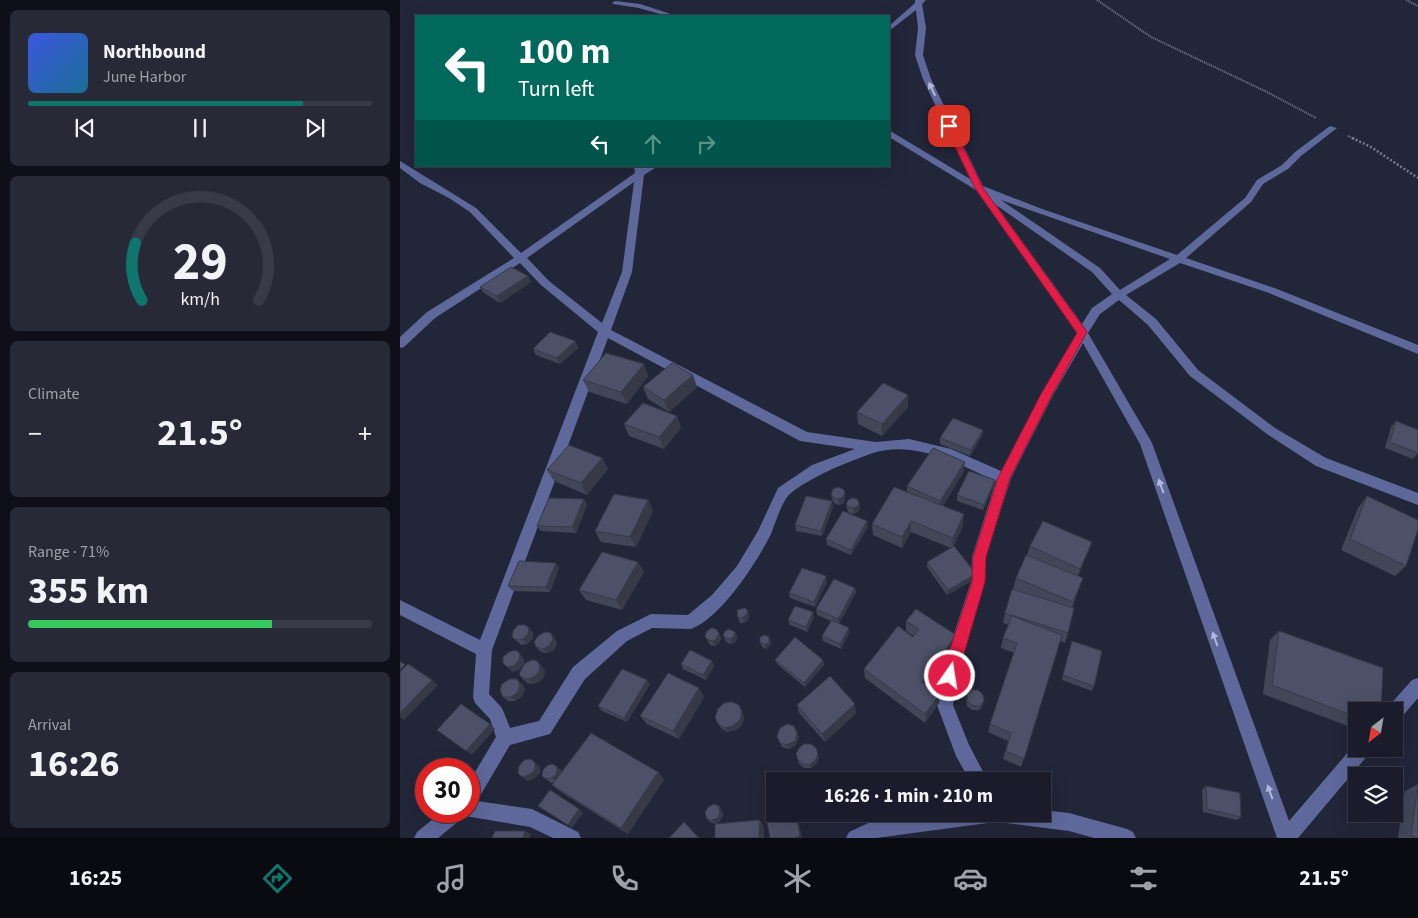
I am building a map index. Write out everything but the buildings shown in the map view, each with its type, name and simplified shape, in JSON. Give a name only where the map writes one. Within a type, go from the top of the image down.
[{"type":"street","points":[[612,2],[619,14]]},
{"type":"street","points":[[612,2],[640,6],[671,15]]},
{"type":"street","points":[[890,28],[920,2]]},
{"type":"street","points":[[920,2],[922,28],[919,55],[927,79],[979,188],[1082,332],[1146,443],[1286,838],[1354,758]]},
{"type":"street","points":[[974,772],[962,750],[946,705],[953,661],[978,582],[979,557],[1004,478],[1047,394],[1096,311],[1180,258],[1248,200],[1260,182],[1285,167],[1298,154],[1333,128]]},
{"type":"street","points":[[890,135],[979,188],[1096,270],[1119,295],[1152,322],[1194,373],[1272,431],[1321,462],[1418,499]]},
{"type":"street","points":[[400,164],[422,181],[452,196],[473,210],[544,283],[604,331],[805,437],[876,446],[909,444],[946,453],[1004,478]]},
{"type":"street","points":[[400,344],[432,315],[519,259],[639,170]]},
{"type":"street","points":[[505,738],[496,714],[481,697],[484,650],[626,272],[639,170]]},
{"type":"street","points":[[979,188],[1039,211],[1180,258],[1324,310],[1418,350]]},
{"type":"street","points":[[480,780],[505,738],[544,728],[579,673],[622,636],[651,621],[690,622],[717,600],[742,571],[763,534],[783,492],[817,469],[876,446]]},
{"type":"street","points":[[400,607],[484,650]]},
{"type":"street","points":[[1403,703],[1418,686]]},
{"type":"street","points":[[480,811],[532,818],[572,838]]},
{"type":"street","points":[[1051,820],[1069,822],[1126,838]]},
{"type":"street","points":[[855,838],[878,828],[925,822]]},
{"type":"street","points":[[423,838],[442,823]]},
{"type":"path","points":[[1097,0],[1151,37],[1267,92],[1371,147],[1418,178]]},
{"type":"path","points":[[1406,0],[1418,6]]},
{"type":"route","points":[[949,126],[979,188],[1082,332],[1047,394],[1004,478],[979,557],[978,582],[950,676]]}]
